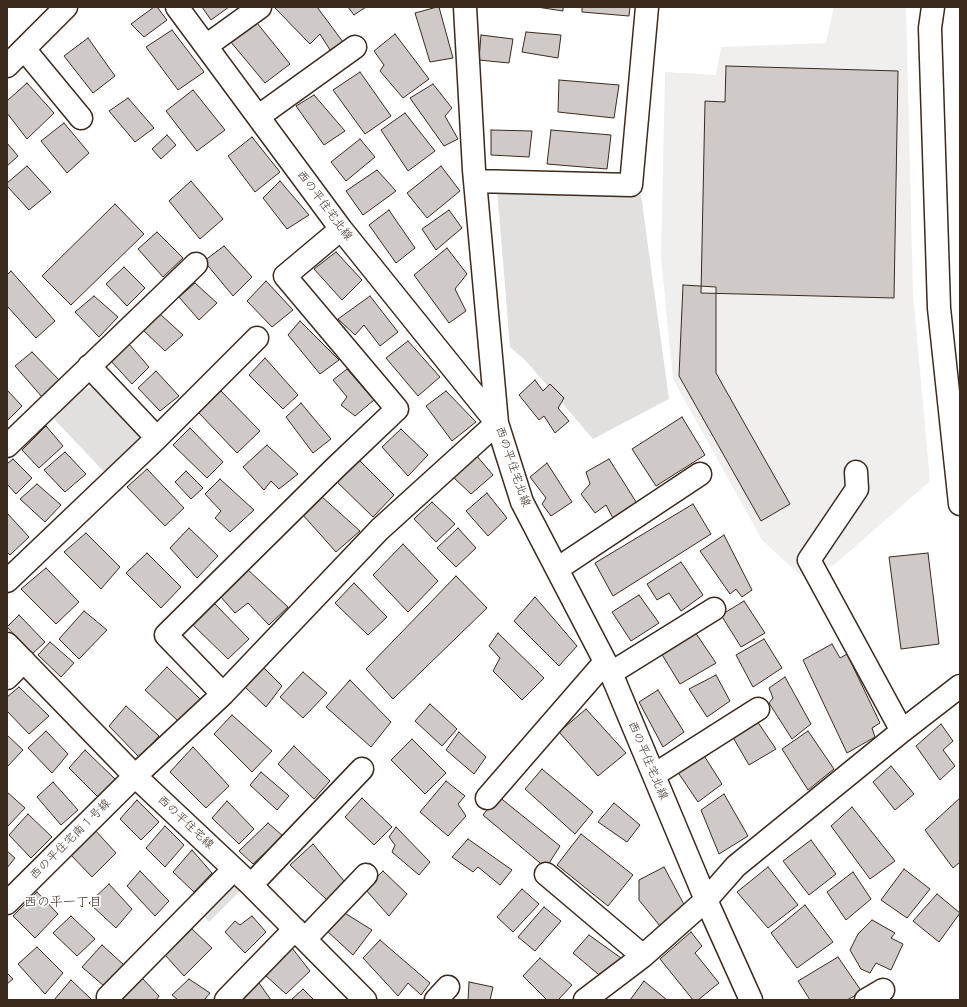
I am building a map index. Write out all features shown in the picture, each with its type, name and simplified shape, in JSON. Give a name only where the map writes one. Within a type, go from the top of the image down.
[{"type":"street","points":[[7,66],[66,7]]},
{"type":"street","name":"西の平住宅北線","points":[[177,7],[341,229],[498,423],[522,502],[608,668],[706,900],[751,1000]]},
{"type":"street","points":[[206,46],[260,7]]},
{"type":"street","points":[[465,7],[475,181],[498,423]]},
{"type":"street","points":[[475,181],[631,185],[647,7]]},
{"type":"street","points":[[933,7],[930,28],[939,308],[960,504]]},
{"type":"street","points":[[259,116],[355,47]]},
{"type":"street","points":[[24,50],[81,118]]},
{"type":"street","points":[[223,694],[166,635],[397,409],[285,276],[341,229]]},
{"type":"street","points":[[7,446],[196,264]]},
{"type":"street","points":[[7,581],[157,438],[258,338]]},
{"type":"street","points":[[89,366],[157,438]]},
{"type":"street","name":"西の平住宅南１号線","points":[[7,904],[135,776],[223,694],[380,529],[498,423]]},
{"type":"street","points":[[856,472],[857,489],[809,560],[902,731]]},
{"type":"street","points":[[556,569],[700,474]]},
{"type":"street","points":[[487,798],[608,668],[714,609]]},
{"type":"street","name":"西の平住宅線","points":[[7,644],[135,776],[251,885],[366,1000]]},
{"type":"street","points":[[7,678],[24,661]]},
{"type":"street","points":[[585,1000],[643,956],[706,900],[736,866],[902,731],[960,686]]},
{"type":"street","points":[[654,775],[758,709]]},
{"type":"street","points":[[251,885],[362,769]]},
{"type":"street","points":[[108,997],[234,869]]},
{"type":"street","points":[[546,874],[643,956]]},
{"type":"street","points":[[226,1000],[366,875]]},
{"type":"shaded area","points":[[834,7],[906,7],[913,294],[930,481],[834,565],[799,574],[762,540],[673,379],[661,258],[665,72],[716,75],[721,47],[826,43]]},
{"type":"shaded area","points":[[497,189],[641,195],[669,399],[593,439],[526,361],[510,347]]},
{"type":"shaded area","points":[[92,387],[137,432],[139,440],[107,475],[54,419],[81,390]]},
{"type":"shaded area","points":[[228,879],[240,891],[209,922],[191,904]]},
{"type":"building","points":[[154,7],[157,7],[167,20],[144,37],[131,24]]},
{"type":"building","points":[[202,7],[229,7],[211,20]]},
{"type":"building","points":[[317,7],[343,42],[330,50],[320,34],[310,44],[275,8]]},
{"type":"building","points":[[348,7],[366,7],[354,15]]},
{"type":"building","points":[[439,7],[453,58],[430,62],[415,13]]},
{"type":"building","points":[[537,7],[563,7],[563,11]]},
{"type":"building","points":[[582,7],[630,7],[629,16],[582,12]]},
{"type":"building","points":[[257,23],[290,64],[265,83],[230,41]]},
{"type":"building","points":[[172,30],[204,72],[178,90],[146,47]]},
{"type":"building","points":[[526,32],[561,35],[558,58],[522,52]]},
{"type":"building","points":[[395,34],[429,79],[403,98],[380,71],[384,65],[374,51]]},
{"type":"building","points":[[481,35],[513,39],[509,63],[479,60]]},
{"type":"building","points":[[88,38],[115,76],[93,93],[64,56]]},
{"type":"building","points":[[726,66],[898,71],[894,298],[701,293],[705,101],[725,102]]},
{"type":"building","points":[[360,72],[391,116],[365,134],[333,90]]},
{"type":"building","points":[[559,80],[619,85],[614,118],[558,112]]},
{"type":"building","points":[[27,83],[54,113],[27,139],[7,113],[7,101]]},
{"type":"building","points":[[433,84],[452,108],[445,116],[458,139],[444,146],[410,98]]},
{"type":"building","points":[[193,90],[225,130],[197,151],[166,111]]},
{"type":"building","points":[[314,95],[345,131],[324,145],[296,106]]},
{"type":"building","points":[[128,98],[154,128],[135,142],[109,111]]},
{"type":"building","points":[[405,113],[435,151],[408,171],[381,130]]},
{"type":"building","points":[[64,123],[89,153],[67,173],[41,141]]},
{"type":"building","points":[[491,130],[532,131],[529,157],[491,155]]},
{"type":"building","points":[[551,130],[611,135],[607,169],[547,164]]},
{"type":"building","points":[[167,135],[176,145],[161,159],[152,149]]},
{"type":"building","points":[[252,137],[280,172],[255,192],[228,156]]},
{"type":"building","points":[[360,139],[375,157],[346,181],[331,162]]},
{"type":"building","points":[[7,143],[18,156],[7,166]]},
{"type":"building","points":[[27,166],[51,192],[29,210],[7,186],[7,183]]},
{"type":"building","points":[[441,166],[460,191],[427,218],[407,193]]},
{"type":"building","points":[[377,170],[396,191],[363,215],[346,191]]},
{"type":"building","points":[[191,181],[223,219],[200,239],[169,201]]},
{"type":"building","points":[[280,181],[309,215],[287,229],[263,198]]},
{"type":"building","points":[[115,204],[144,234],[71,305],[42,276]]},
{"type":"building","points":[[389,210],[415,248],[396,263],[369,225]]},
{"type":"building","points":[[449,210],[462,228],[436,250],[422,229]]},
{"type":"building","points":[[157,232],[183,258],[163,277],[138,249]]},
{"type":"building","points":[[224,246],[252,277],[233,296],[204,261]]},
{"type":"building","points":[[447,248],[467,274],[455,289],[466,311],[449,323],[414,275]]},
{"type":"building","points":[[336,252],[362,280],[342,300],[314,269]]},
{"type":"building","points":[[124,267],[145,288],[127,306],[106,284]]},
{"type":"building","points":[[11,271],[55,321],[36,338],[7,306],[7,275]]},
{"type":"building","points":[[266,281],[293,310],[272,327],[247,301]]},
{"type":"building","points":[[195,283],[217,303],[199,320],[179,297]]},
{"type":"building","points":[[683,285],[716,287],[716,373],[790,504],[761,521],[679,376]]},
{"type":"building","points":[[94,296],[118,317],[99,337],[75,312]]},
{"type":"building","points":[[370,296],[398,332],[380,346],[364,325],[355,335],[338,319]]},
{"type":"building","points":[[160,314],[183,335],[165,351],[143,330]]},
{"type":"building","points":[[300,321],[339,360],[320,374],[288,335]]},
{"type":"building","points":[[408,341],[440,377],[418,396],[386,358]]},
{"type":"building","points":[[129,344],[149,367],[132,384],[110,360]]},
{"type":"building","points":[[32,352],[59,380],[42,397],[15,366]]},
{"type":"building","points":[[265,358],[298,395],[283,409],[249,375]]},
{"type":"building","points":[[347,369],[374,400],[355,416],[341,405],[347,397],[333,380]]},
{"type":"building","points":[[156,371],[179,396],[160,411],[138,388]]},
{"type":"building","points":[[535,380],[543,391],[550,384],[564,398],[558,408],[569,421],[555,433],[544,416],[539,420],[519,395]]},
{"type":"building","points":[[7,390],[22,406],[7,421]]},
{"type":"building","points":[[221,391],[260,431],[237,453],[198,412]]},
{"type":"building","points":[[446,391],[476,422],[452,441],[426,406]]},
{"type":"building","points":[[301,403],[331,439],[313,453],[286,417]]},
{"type":"building","points":[[682,417],[705,455],[656,486],[632,449]]},
{"type":"building","points":[[46,426],[63,446],[39,468],[22,450]]},
{"type":"building","points":[[190,428],[223,462],[207,478],[173,445]]},
{"type":"building","points":[[401,429],[428,455],[408,476],[382,447]]},
{"type":"building","points":[[267,445],[298,474],[279,489],[271,481],[264,490],[243,467]]},
{"type":"building","points":[[65,452],[86,474],[65,492],[44,470]]},
{"type":"building","points":[[476,455],[493,475],[471,494],[453,477]]},
{"type":"building","points":[[357,458],[394,495],[373,517],[334,479]]},
{"type":"building","points":[[13,459],[32,478],[16,494],[7,484],[7,464]]},
{"type":"building","points":[[609,459],[638,505],[614,520],[606,505],[595,513],[581,494],[590,484],[586,472]]},
{"type":"building","points":[[547,463],[572,502],[551,516],[542,504],[546,498],[530,477]]},
{"type":"building","points":[[147,469],[184,508],[165,526],[127,487]]},
{"type":"building","points":[[186,471],[203,488],[191,499],[175,482]]},
{"type":"building","points":[[220,479],[254,510],[230,532],[215,518],[221,511],[205,494]]},
{"type":"building","points":[[37,484],[61,505],[45,522],[20,499]]},
{"type":"building","points":[[487,493],[507,518],[488,536],[466,511]]},
{"type":"building","points":[[321,496],[360,531],[336,552],[302,514]]},
{"type":"building","points":[[432,502],[455,524],[436,542],[414,519]]},
{"type":"building","points":[[693,504],[711,534],[613,596],[595,563]]},
{"type":"building","points":[[7,513],[29,537],[10,555],[7,552]]},
{"type":"building","points":[[189,528],[218,556],[197,578],[170,548]]},
{"type":"building","points":[[458,528],[476,548],[456,567],[437,548]]},
{"type":"building","points":[[86,533],[120,567],[101,589],[64,552]]},
{"type":"building","points":[[724,535],[752,590],[742,597],[736,589],[730,594],[700,551]]},
{"type":"building","points":[[403,544],[438,581],[408,612],[373,575]]},
{"type":"building","points":[[147,553],[181,587],[161,608],[126,573]]},
{"type":"building","points":[[928,553],[939,644],[901,649],[889,557]]},
{"type":"building","points":[[681,562],[703,595],[681,611],[669,593],[657,600],[647,584]]},
{"type":"building","points":[[46,568],[79,602],[56,624],[21,589]]},
{"type":"building","points":[[247,569],[288,607],[269,625],[248,603],[235,613],[220,596]]},
{"type":"building","points":[[456,576],[487,608],[393,699],[366,669]]},
{"type":"building","points":[[354,583],[387,617],[368,635],[335,603]]},
{"type":"building","points":[[639,595],[659,623],[631,641],[612,612]]},
{"type":"building","points":[[535,597],[577,646],[559,666],[514,621]]},
{"type":"building","points":[[744,601],[765,633],[741,647],[721,615]]},
{"type":"building","points":[[214,603],[249,639],[228,659],[193,625]]},
{"type":"building","points":[[84,611],[107,630],[79,659],[59,639]]},
{"type":"building","points":[[19,615],[45,642],[32,654],[7,627]]},
{"type":"building","points":[[695,632],[716,663],[680,684],[661,653]]},
{"type":"building","points":[[498,633],[544,678],[522,700],[493,671],[500,658],[489,646]]},
{"type":"building","points":[[764,639],[782,668],[753,687],[736,655]]},
{"type":"building","points":[[50,642],[74,663],[61,677],[38,655]]},
{"type":"building","points":[[832,644],[840,658],[847,654],[880,723],[872,728],[875,737],[847,753],[803,660]]},
{"type":"building","points":[[262,666],[282,686],[266,707],[244,686]]},
{"type":"building","points":[[167,667],[200,699],[178,721],[145,690]]},
{"type":"building","points":[[303,672],[327,693],[303,718],[280,697]]},
{"type":"building","points":[[716,675],[730,701],[707,717],[689,689]]},
{"type":"building","points":[[785,677],[811,724],[792,739],[769,703],[773,698],[769,688]]},
{"type":"building","points":[[350,680],[391,722],[371,747],[326,707]]},
{"type":"building","points":[[19,687],[49,716],[29,734],[7,711],[7,697]]},
{"type":"building","points":[[658,690],[684,732],[663,747],[639,702]]},
{"type":"building","points":[[430,704],[457,729],[442,746],[415,721]]},
{"type":"building","points":[[126,706],[159,736],[140,758],[109,726]]},
{"type":"building","points":[[586,709],[626,753],[598,776],[559,732]]},
{"type":"building","points":[[232,715],[272,751],[252,772],[214,734]]},
{"type":"building","points":[[755,718],[776,749],[749,765],[731,734]]},
{"type":"building","points":[[941,724],[953,741],[943,750],[955,766],[940,780],[916,746]]},
{"type":"building","points":[[46,731],[68,754],[52,773],[28,748]]},
{"type":"building","points":[[808,731],[834,769],[808,790],[782,749]]},
{"type":"building","points":[[459,732],[486,757],[474,774],[446,750]]},
{"type":"building","points":[[7,735],[23,750],[7,767]]},
{"type":"building","points":[[412,739],[446,773],[425,794],[391,760]]},
{"type":"building","points":[[294,746],[330,781],[314,799],[278,764]]},
{"type":"building","points":[[193,747],[229,786],[206,808],[170,772]]},
{"type":"building","points":[[85,750],[115,779],[98,797],[69,768]]},
{"type":"building","points":[[703,754],[722,784],[698,802],[675,768]]},
{"type":"building","points":[[891,766],[914,794],[895,810],[873,782]]},
{"type":"building","points":[[542,769],[593,812],[575,834],[525,789]]},
{"type":"building","points":[[261,772],[289,796],[277,810],[250,785]]},
{"type":"building","points":[[446,781],[465,796],[458,804],[466,816],[448,836],[420,812]]},
{"type":"building","points":[[53,782],[78,810],[61,825],[37,797]]},
{"type":"building","points":[[7,792],[25,808],[7,827]]},
{"type":"building","points":[[724,794],[748,836],[719,854],[701,810]]},
{"type":"building","points":[[498,796],[560,846],[546,868],[483,815]]},
{"type":"building","points":[[362,798],[392,827],[374,845],[345,817]]},
{"type":"building","points":[[960,798],[960,862],[953,868],[925,830]]},
{"type":"building","points":[[137,800],[159,822],[141,840],[120,819]]},
{"type":"building","points":[[227,801],[254,829],[239,844],[212,818]]},
{"type":"building","points":[[614,803],[640,825],[627,842],[598,822]]},
{"type":"building","points":[[852,807],[895,861],[870,879],[831,826]]},
{"type":"building","points":[[28,814],[52,837],[31,858],[9,835]]},
{"type":"building","points":[[268,823],[283,836],[253,864],[239,851]]},
{"type":"building","points":[[165,826],[184,845],[165,867],[146,848]]},
{"type":"building","points":[[396,827],[430,862],[419,875],[392,852],[395,845],[389,837]]},
{"type":"building","points":[[94,829],[116,853],[92,877],[70,854]]},
{"type":"building","points":[[581,834],[633,875],[608,906],[557,865]]},
{"type":"building","points":[[468,839],[512,870],[500,885],[478,867],[473,872],[452,857]]},
{"type":"building","points":[[811,840],[836,874],[809,895],[783,861]]},
{"type":"building","points":[[313,844],[345,882],[327,900],[290,865]]},
{"type":"building","points":[[192,850],[212,873],[194,892],[173,872]]},
{"type":"building","points":[[7,851],[15,858],[7,868]]},
{"type":"building","points":[[664,867],[688,912],[664,931],[639,900],[639,880]]},
{"type":"building","points":[[768,867],[798,905],[768,928],[737,892]]},
{"type":"building","points":[[904,869],[930,889],[907,918],[881,900]]},
{"type":"building","points":[[140,871],[169,901],[155,916],[127,886]]},
{"type":"building","points":[[383,871],[407,894],[389,916],[365,889]]},
{"type":"building","points":[[853,872],[871,899],[846,920],[827,892]]},
{"type":"building","points":[[109,884],[132,909],[116,928],[89,903]]},
{"type":"building","points":[[522,889],[539,904],[513,932],[497,917]]},
{"type":"building","points":[[37,892],[58,914],[35,938],[13,916]]},
{"type":"building","points":[[937,894],[960,913],[939,942],[913,921]]},
{"type":"building","points":[[805,905],[833,942],[797,968],[771,933]]},
{"type":"building","points":[[544,907],[561,921],[535,951],[518,937]]},
{"type":"building","points":[[343,912],[372,930],[353,955],[326,930]]},
{"type":"building","points":[[71,916],[95,939],[77,956],[53,933]]},
{"type":"building","points":[[252,916],[266,932],[245,953],[225,932],[235,921],[240,925]]},
{"type":"building","points":[[872,920],[895,933],[891,938],[903,944],[891,970],[876,963],[870,973],[861,969],[850,950],[858,934]]},
{"type":"building","points":[[192,929],[212,948],[184,976],[165,955]]},
{"type":"building","points":[[691,932],[702,946],[695,953],[719,983],[698,1000],[693,1000],[660,959]]},
{"type":"building","points":[[589,935],[621,958],[604,979],[573,953]]},
{"type":"building","points":[[380,940],[430,983],[421,995],[408,983],[398,996],[363,958]]},
{"type":"building","points":[[102,945],[124,965],[104,986],[82,967]]},
{"type":"building","points":[[37,947],[63,973],[45,994],[18,964]]},
{"type":"building","points":[[292,948],[310,971],[286,994],[265,975]]},
{"type":"building","points":[[838,957],[862,992],[847,1000],[810,1000],[798,981]]},
{"type":"building","points":[[540,958],[572,985],[558,1000],[547,1000],[523,976]]},
{"type":"building","points":[[7,973],[13,979],[7,984]]},
{"type":"building","points":[[141,977],[159,996],[156,1000],[119,1000]]},
{"type":"building","points":[[189,979],[210,993],[204,1000],[178,1000],[172,995]]},
{"type":"building","points":[[71,980],[91,999],[90,1000],[54,1000]]},
{"type":"building","points":[[644,981],[667,1000],[630,1000]]},
{"type":"building","points":[[469,982],[493,987],[490,1000],[468,1000]]},
{"type":"building","points":[[259,983],[271,1000],[235,1000],[245,988],[250,991]]},
{"type":"building","points":[[303,989],[314,1000],[291,1000]]},
{"type":"district","name":"西の平一丁目","points":[[63,903]]}]
